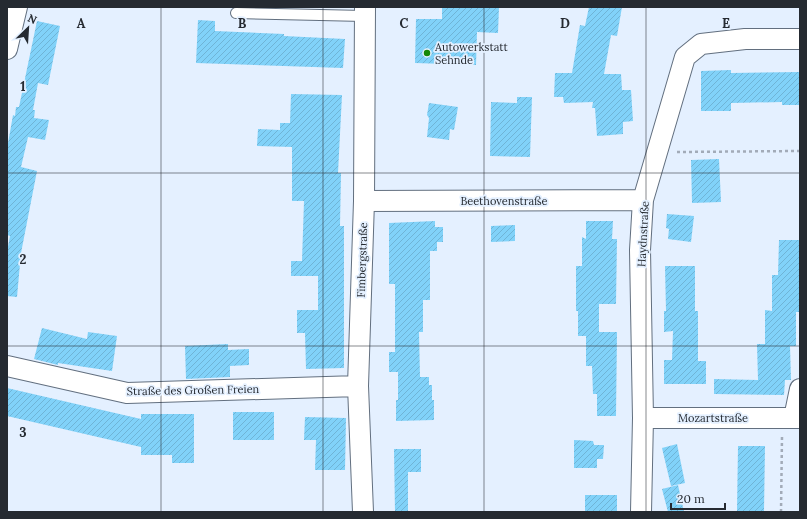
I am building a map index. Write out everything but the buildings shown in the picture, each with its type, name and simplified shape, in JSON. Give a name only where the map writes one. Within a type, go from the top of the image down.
[{"type":"street","points":[[7,49],[17,7]]},
{"type":"street","name":"Fimbergstraße","points":[[363,512],[358,386],[364,201],[364,11]]},
{"type":"street","name":"Haydnstraße","points":[[640,512],[643,418],[640,250],[643,200],[685,57],[702,44],[745,39],[800,39]]},
{"type":"street","name":"Beethovenstraße","points":[[364,201],[643,200]]},
{"type":"street","name":"Straße des Großen Freien","points":[[7,366],[127,393],[358,386]]},
{"type":"street","points":[[792,418],[800,389]]},
{"type":"street","name":"Mozartstraße","points":[[643,418],[792,418]]},
{"type":"lane","points":[[236,13],[364,11]]},
{"type":"path","points":[[657,152],[800,151]]},
{"type":"path","points":[[781,512],[792,418]]},
{"type":"place","name":"Autowerkstatt Sehnde","points":[[427,53]]}]
